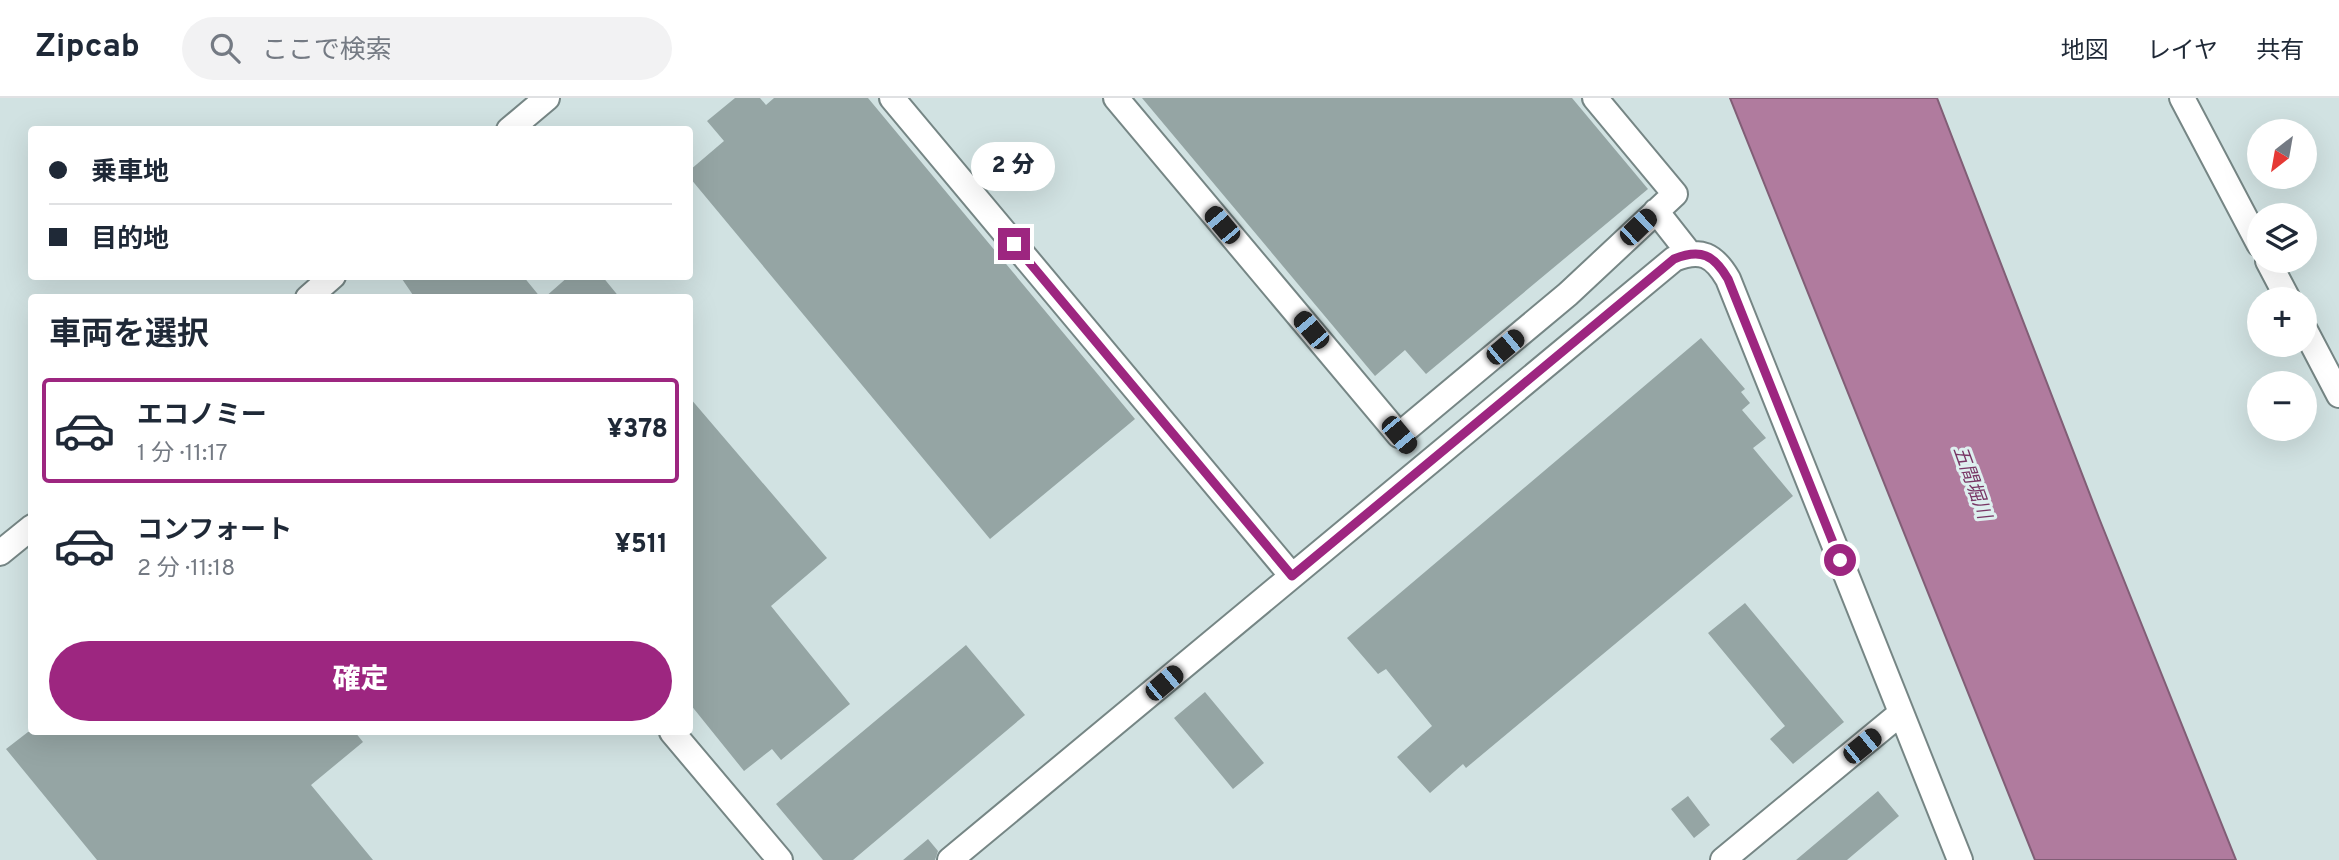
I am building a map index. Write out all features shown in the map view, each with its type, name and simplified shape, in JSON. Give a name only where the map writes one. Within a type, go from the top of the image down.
[{"type":"street","points":[[514,126],[547,98]]},
{"type":"street","points":[[892,98],[1292,576]]},
{"type":"street","points":[[1116,98],[1425,466]]},
{"type":"street","points":[[1399,435],[1568,294],[1675,194],[1595,98]]},
{"type":"street","points":[[2182,98],[2247,221]]},
{"type":"street","points":[[1656,211],[1689,253]]},
{"type":"street","points":[[950,860],[1674,259],[1689,253],[1706,253],[1720,265],[1728,279],[1960,860]]},
{"type":"street","points":[[312,294],[328,280]]},
{"type":"street","points":[[2317,353],[2339,395]]},
{"type":"street","points":[[0,553],[28,530]]},
{"type":"street","points":[[1723,860],[1901,713]]},
{"type":"street","points":[[676,735],[780,860]]},
{"type":"water","name":"五間堀川","points":[[1730,98],[1937,98],[2099,518],[2236,860],[2035,860]]},
{"type":"building","points":[[735,98],[760,98],[766,105],[774,98],[868,98],[1135,419],[990,539],[693,182],[693,167],[724,141],[707,121]]},
{"type":"building","points":[[1142,98],[1572,98],[1648,189],[1426,374],[1405,350],[1375,376]]},
{"type":"building","points":[[403,280],[526,280],[538,294],[412,294]]},
{"type":"building","points":[[564,280],[605,280],[617,294],[549,294]]},
{"type":"building","points":[[1701,338],[1745,389],[1741,392],[1750,403],[1742,410],[1766,438],[1753,448],[1793,496],[1466,768],[1463,764],[1430,793],[1397,757],[1432,726],[1386,669],[1378,674],[1347,638]]},
{"type":"building","points":[[693,402],[827,558],[771,606],[850,704],[781,760],[772,749],[744,771],[693,708]]},
{"type":"building","points":[[1745,603],[1844,722],[1793,764],[1770,739],[1785,726],[1708,633]]},
{"type":"building","points":[[966,645],[1025,715],[853,860],[823,860],[776,804]]},
{"type":"building","points":[[1205,692],[1264,763],[1233,789],[1174,718]]},
{"type":"building","points":[[28,732],[28,735],[357,735],[363,742],[311,785],[373,860],[97,860],[6,749]]},
{"type":"building","points":[[1878,791],[1899,816],[1847,860],[1796,860]]},
{"type":"building","points":[[1688,796],[1710,825],[1694,838],[1671,809]]},
{"type":"building","points":[[928,839],[938,851],[935,860],[903,860]]},
{"type":"route","points":[[1014,244],[1292,576],[1674,259],[1689,253],[1706,253],[1720,265],[1728,279],[1840,560]]}]
